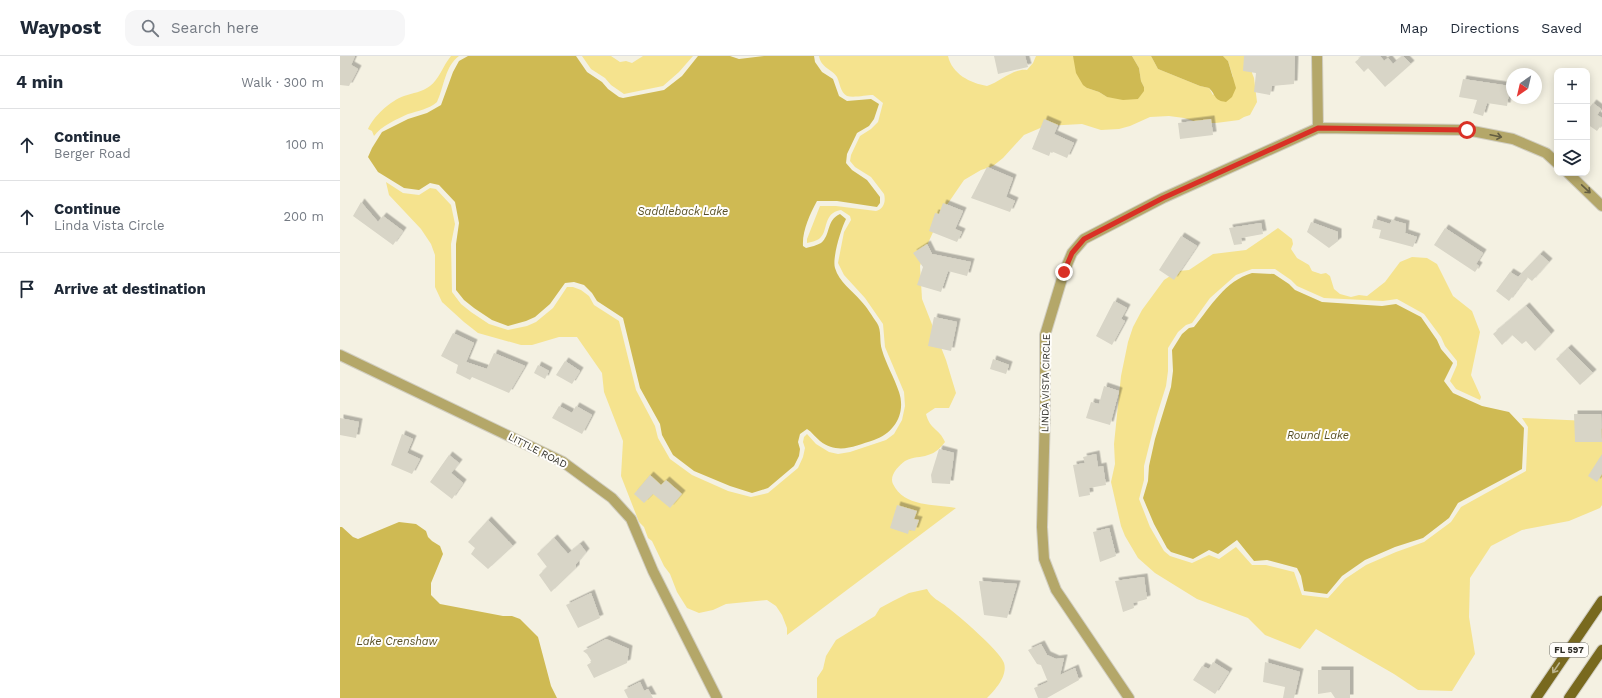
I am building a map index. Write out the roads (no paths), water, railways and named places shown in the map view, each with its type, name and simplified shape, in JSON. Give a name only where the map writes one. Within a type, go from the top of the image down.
[{"type":"main road","name":"FL 597","points":[[1536,698],[1602,601]]},
{"type":"main road","name":"FL 597","points":[[1569,698],[1602,650]]},
{"type":"street","points":[[1318,56],[1318,128],[1467,130],[1513,139],[1546,153],[1554,160]]},
{"type":"street","name":"LINDA VISTA CIRCLE","points":[[1129,698],[1056,590],[1044,558],[1042,527],[1045,335],[1064,272],[1072,253],[1084,239],[1163,198],[1318,128]]},
{"type":"street","points":[[1571,176],[1602,206]]},
{"type":"street","name":"LITTLE ROAD","points":[[340,355],[563,462],[612,498],[631,519],[653,571],[717,698]]},
{"type":"water","name":"Saddleback Lake","points":[[468,56],[576,56],[587,72],[602,82],[608,89],[619,97],[623,98],[664,90],[682,76],[698,56],[730,56],[739,59],[764,56],[814,56],[815,62],[822,72],[833,79],[839,96],[847,101],[871,99],[879,104],[874,119],[869,126],[857,133],[847,154],[846,163],[852,170],[867,180],[880,197],[880,203],[877,207],[837,201],[817,201],[805,229],[803,246],[806,248],[821,243],[826,236],[830,224],[840,214],[846,219],[836,251],[834,263],[835,268],[839,278],[865,306],[879,326],[882,350],[897,386],[901,400],[900,415],[893,427],[881,437],[847,448],[833,448],[820,441],[807,429],[800,434],[798,442],[800,449],[799,456],[794,466],[768,488],[752,493],[730,486],[694,471],[673,455],[662,435],[660,424],[640,388],[623,318],[597,301],[584,285],[574,282],[565,283],[550,304],[535,317],[508,326],[492,320],[464,300],[456,290],[456,244],[459,223],[455,202],[439,185],[430,183],[419,190],[404,188],[378,172],[368,157],[382,132],[408,119],[427,113],[441,105],[453,72],[459,61]]},
{"type":"water","points":[[1073,56],[1132,56],[1139,68],[1144,91],[1138,99],[1123,100],[1107,97],[1099,92],[1087,88],[1083,85],[1076,73]]},
{"type":"water","points":[[1151,56],[1223,56],[1228,61],[1236,88],[1232,97],[1226,102],[1219,100],[1209,88],[1200,86],[1158,69]]},
{"type":"water","name":"Round Lake","points":[[1252,273],[1274,274],[1295,290],[1322,302],[1382,306],[1396,304],[1421,317],[1437,340],[1441,349],[1453,363],[1444,381],[1453,393],[1482,406],[1509,412],[1524,428],[1522,469],[1458,503],[1449,518],[1423,538],[1395,547],[1365,560],[1342,576],[1327,594],[1304,591],[1301,576],[1297,568],[1267,560],[1254,561],[1237,540],[1218,554],[1209,550],[1193,559],[1171,552],[1167,548],[1154,524],[1143,498],[1148,481],[1149,466],[1155,439],[1171,387],[1173,371],[1172,350],[1182,334],[1189,328],[1194,327],[1226,288],[1242,277]]},
{"type":"water","name":"Lake Crenshaw","points":[[399,522],[416,524],[426,531],[428,537],[432,541],[440,546],[443,554],[431,583],[431,595],[440,604],[503,616],[512,616],[520,619],[538,637],[551,686],[557,698],[340,698],[340,527],[358,539]]}]
